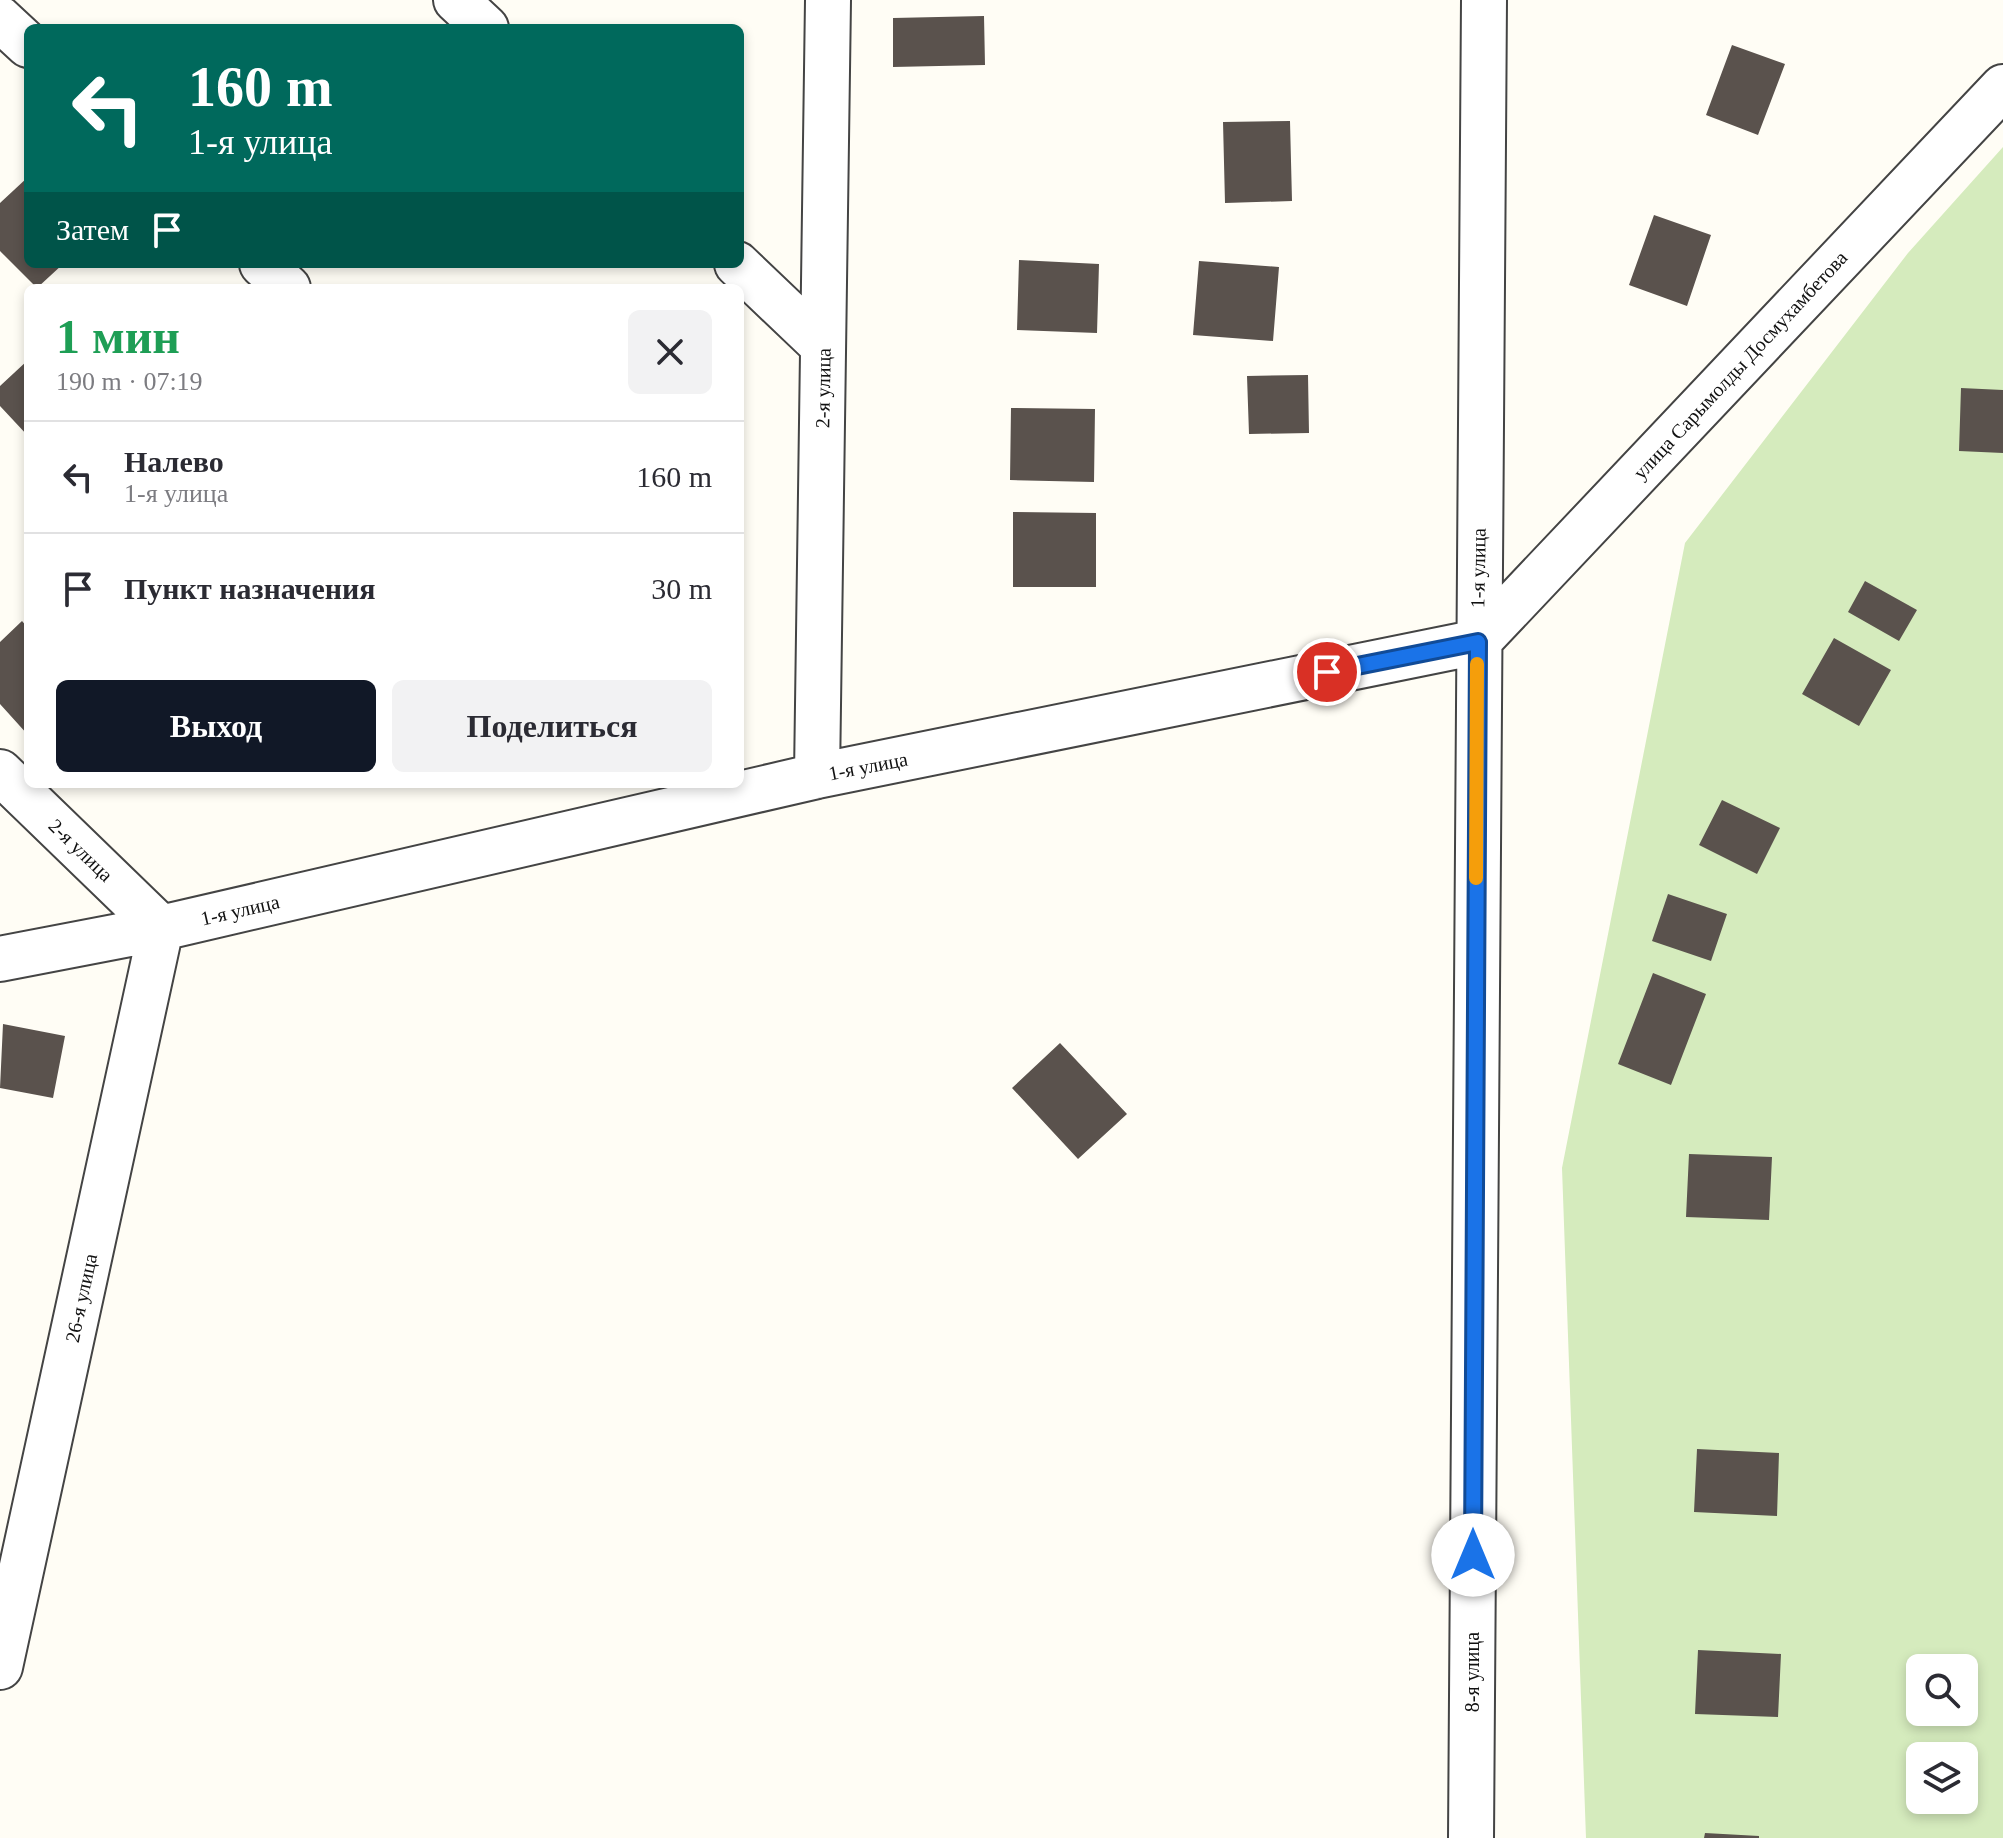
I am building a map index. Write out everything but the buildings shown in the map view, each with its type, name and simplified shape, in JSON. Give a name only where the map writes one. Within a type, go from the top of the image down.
[{"type":"street","points":[[456,0],[482,24]]},
{"type":"street","name":"2-я улица","points":[[817,776],[828,0]]},
{"type":"street","name":"1-я улица","points":[[749,778],[817,776],[1478,642],[1484,0]]},
{"type":"street","points":[[0,19],[24,41]]},
{"type":"street","name":"улица Сарымолды Досмухамбетова","points":[[1478,642],[2003,87]]},
{"type":"street","points":[[266,268],[284,284]]},
{"type":"street","points":[[741,268],[823,346]]},
{"type":"street","name":"8-я улица","points":[[1471,1838],[1478,642]]},
{"type":"street","name":"2-я улица","points":[[0,772],[161,928]]},
{"type":"street","name":"1-я улица","points":[[0,959],[161,928],[710,788]]},
{"type":"street","name":"26-я улица","points":[[0,1667],[161,928]]},
{"type":"green space","points":[[2003,147],[2003,1838],[1586,1838],[1562,1168],[1685,543],[1908,253]]},
{"type":"slow traffic","points":[[1476,878],[1477,664]]},
{"type":"route","points":[[1327,672],[1478,642],[1473,1555]]}]
